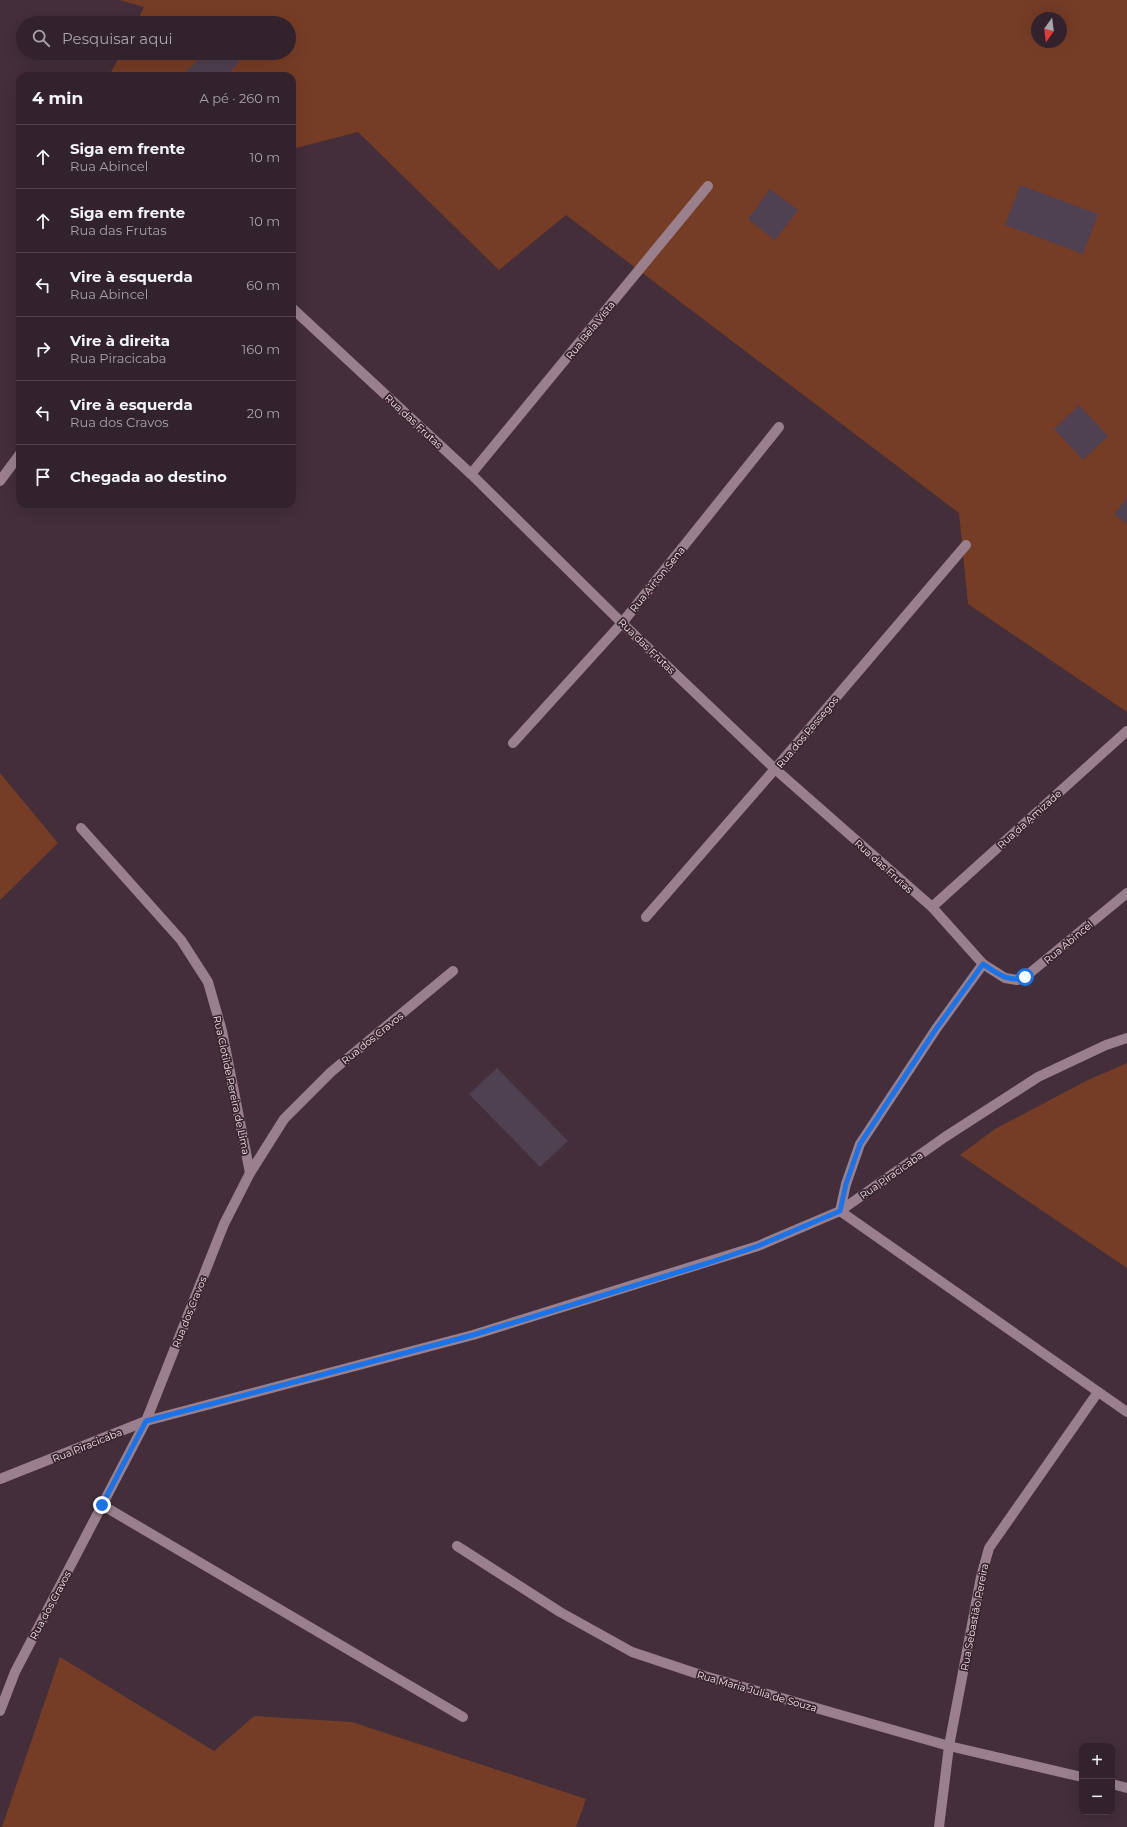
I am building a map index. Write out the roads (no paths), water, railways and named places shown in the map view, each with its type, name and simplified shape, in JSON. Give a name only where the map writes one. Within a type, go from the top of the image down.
[{"type":"street","name":"Rua Bela Vista","points":[[471,474],[708,186]]},
{"type":"street","name":"Rua das Frutas","points":[[296,312],[471,474],[622,623],[775,769],[932,908],[983,964],[1005,978]]},
{"type":"street","name":"Rua Airton Sena","points":[[513,743],[622,623],[779,427]]},
{"type":"street","points":[[0,481],[16,459]]},
{"type":"street","name":"Rua dos Pessegos","points":[[646,916],[775,769],[966,545]]},
{"type":"street","name":"Rua da Amizade","points":[[932,908],[1127,731]]},
{"type":"street","name":"Rua Clotilde Pereira de Lima","points":[[81,828],[181,940],[208,982],[222,1031],[250,1173]]},
{"type":"street","name":"Rua Abincel","points":[[1005,978],[1017,980],[1025,977],[1127,893]]},
{"type":"street","points":[[983,964],[936,1029],[860,1144],[846,1184],[840,1211],[1127,1412]]},
{"type":"street","name":"Rua dos Cravos","points":[[0,1710],[15,1672],[146,1421],[224,1224],[250,1173],[284,1119],[330,1072],[454,972]]},
{"type":"street","name":"Rua Piracicaba","points":[[0,1479],[146,1421],[473,1335],[758,1246],[840,1211],[945,1137],[1038,1077],[1106,1045],[1127,1038]]},
{"type":"street","name":"Rua Sebastião Pereira","points":[[939,1827],[949,1746],[980,1577],[989,1548],[1098,1392]]},
{"type":"street","points":[[102,1505],[463,1717]]},
{"type":"street","name":"Rua Maria Julia de Souza","points":[[457,1546],[560,1612],[632,1652],[701,1675],[949,1746],[1079,1776]]},
{"type":"street","points":[[1115,1785],[1127,1788]]}]
